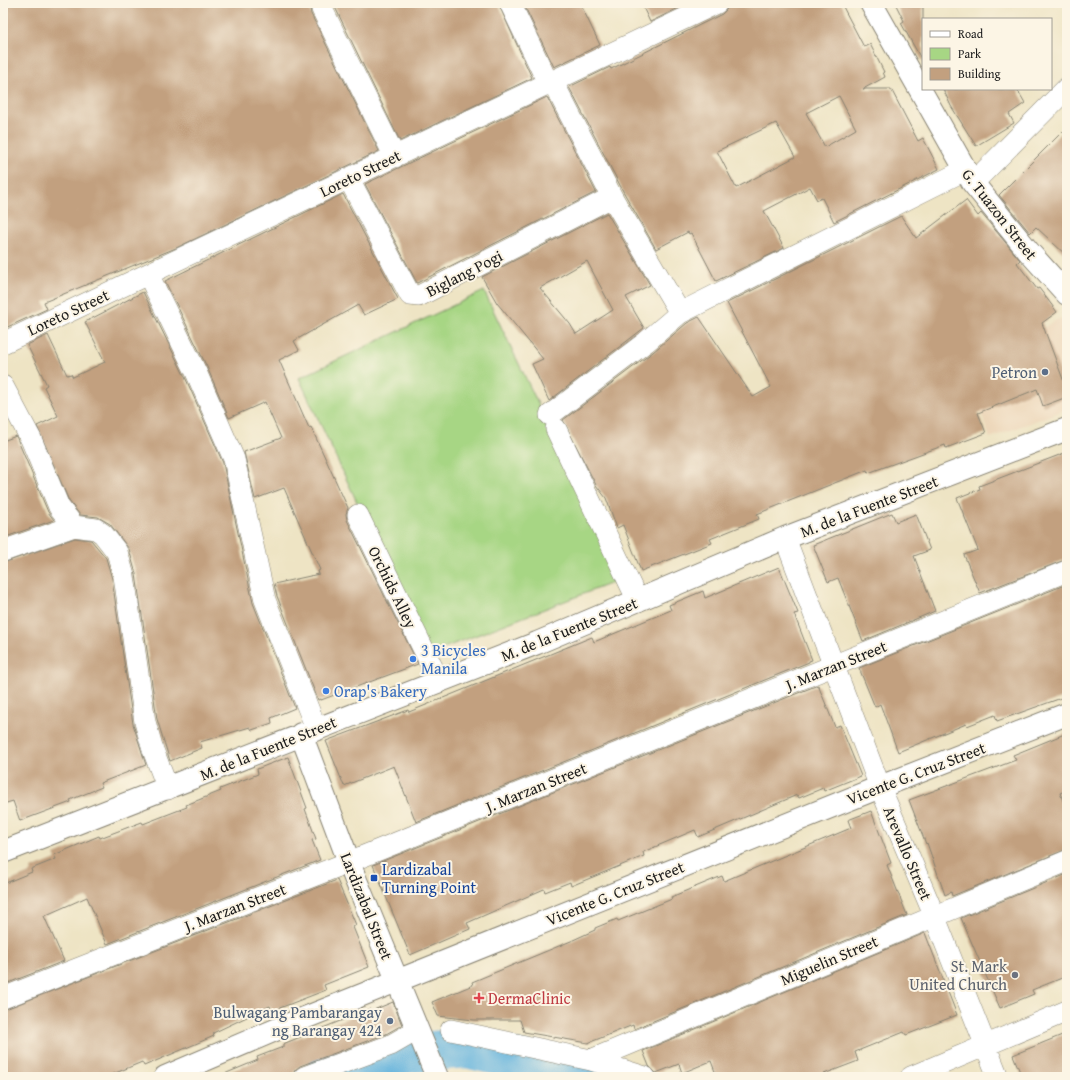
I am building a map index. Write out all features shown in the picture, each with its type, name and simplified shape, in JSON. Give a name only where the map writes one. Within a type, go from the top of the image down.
[{"type":"street","points":[[320,3],[348,66],[395,156]]},
{"type":"street","points":[[510,3],[551,84],[612,197],[680,312]]},
{"type":"street","name":"Loreto Street","points":[[3,343],[395,156],[551,84],[717,3]]},
{"type":"street","name":"G. Tuazon Street","points":[[871,3],[969,177],[1029,252],[1067,294]]},
{"type":"street","points":[[638,601],[553,422],[680,312],[969,177],[1067,88]]},
{"type":"street","name":"Biglang Pogi","points":[[349,179],[410,295],[419,296],[612,197]]},
{"type":"street","points":[[148,274],[196,372],[234,459],[264,600],[309,731]]},
{"type":"street","points":[[3,386],[31,439],[59,507],[74,526]]},
{"type":"street","name":"M. de la Fuente Street","points":[[3,852],[168,789],[309,731],[537,643],[785,538],[1067,429]]},
{"type":"street","name":"Orchids Alley","points":[[358,515],[439,681]]},
{"type":"street","points":[[3,551],[74,526],[96,529],[103,534],[117,552],[124,576],[145,722],[153,750],[168,789]]},
{"type":"street","name":"Arevallo Street","points":[[785,538],[880,787],[934,915],[998,1077]]},
{"type":"street","name":"J. Marzan Street","points":[[3,998],[349,862],[1067,571]]},
{"type":"street","name":"Vicente G. Cruz Street","points":[[165,1077],[287,1025],[880,787],[1067,714]]},
{"type":"street","name":"Lardizabal Street","points":[[309,731],[349,862],[436,1074]]},
{"type":"street","name":"Miguelin Street","points":[[591,1060],[934,915],[1067,861]]},
{"type":"street","points":[[911,1077],[1067,1011]]},
{"type":"street","points":[[451,1030],[591,1060],[646,1077]]},
{"type":"street","points":[[304,1077],[419,1034]]},
{"type":"shaded area","points":[[1060,318],[1067,324],[1067,409],[990,438],[967,375]]},
{"type":"green space","points":[[484,291],[622,579],[428,654],[299,378]]},
{"type":"building","points":[[3,3],[309,3],[311,14],[379,151],[176,248],[44,302],[47,309],[3,329]]},
{"type":"building","points":[[333,3],[498,3],[532,78],[400,141]]},
{"type":"building","points":[[523,3],[580,3],[600,45],[554,67]]},
{"type":"building","points":[[641,3],[689,3],[650,22]]},
{"type":"building","points":[[729,3],[841,3],[864,47],[870,44],[884,72],[885,77],[863,89],[891,89],[918,141],[923,138],[939,169],[834,222],[822,198],[817,200],[810,187],[764,211],[784,248],[716,281],[691,233],[689,234],[688,232],[656,249],[623,191],[569,87],[610,67],[611,69],[722,14],[727,9]],"holes":[[[839,96],[856,129],[825,147],[806,113]],[[776,123],[795,157],[736,188],[717,151]]]},
{"type":"building","points":[[895,3],[923,3],[922,60],[901,23],[904,21]]},
{"type":"building","points":[[943,90],[1018,90],[1025,103],[1009,114],[1014,123],[976,146],[951,106]]},
{"type":"building","points":[[547,97],[596,192],[417,283],[365,184]]},
{"type":"building","points":[[1067,127],[1067,256],[1036,227],[1030,233],[999,195]]},
{"type":"building","points":[[343,194],[398,299],[364,315],[358,305],[294,341],[299,350],[279,360],[309,428],[311,427],[348,508],[346,514],[347,520],[418,664],[318,700],[277,596],[274,584],[319,574],[318,571],[320,570],[284,488],[255,499],[244,452],[281,438],[265,402],[229,418],[207,367],[165,281]]},
{"type":"building","points":[[966,200],[978,216],[981,213],[1020,260],[1017,263],[1037,289],[1039,288],[1057,312],[1042,323],[1067,390],[1067,397],[1043,406],[1037,389],[978,413],[986,433],[946,448],[945,445],[868,473],[867,470],[757,514],[759,519],[710,539],[712,543],[641,571],[623,525],[617,528],[606,498],[596,485],[563,420],[653,352],[687,323],[699,317],[753,397],[771,387],[727,303],[901,216],[916,238]]},
{"type":"building","points":[[607,213],[650,285],[626,297],[644,328],[549,401],[532,364],[543,359],[497,303],[482,277]],"holes":[[[587,261],[613,310],[576,334],[570,324],[540,288]]]},
{"type":"building","points":[[143,292],[185,377],[223,463],[253,603],[295,708],[271,718],[272,723],[252,730],[250,727],[200,742],[202,748],[170,761],[157,719],[136,574],[129,549],[110,524],[98,517],[80,515],[69,501],[37,426],[58,416],[44,387],[47,385],[27,345],[48,335],[67,375],[71,374],[73,377],[105,362],[85,322]]},
{"type":"building","points":[[16,436],[48,512],[54,520],[3,538],[3,441]]},
{"type":"building","points":[[1067,452],[1067,559],[980,593],[964,555],[978,550],[957,498],[980,489],[979,486]]},
{"type":"building","points":[[892,513],[896,522],[916,514],[930,550],[914,556],[935,611],[863,641],[838,578],[828,582],[813,545]]},
{"type":"building","points":[[75,538],[91,540],[106,558],[112,579],[133,724],[146,765],[100,783],[102,787],[70,800],[71,802],[20,821],[13,801],[3,804],[3,563]]},
{"type":"building","points":[[779,567],[798,613],[794,614],[812,660],[809,662],[416,822],[394,766],[344,786],[326,741],[408,710],[409,712],[592,637],[594,642],[671,610],[669,605],[703,591],[705,598]]},
{"type":"building","points":[[1067,584],[1067,696],[997,721],[995,715],[967,726],[966,724],[898,752],[880,704],[875,707],[859,668]]},
{"type":"building","points":[[818,685],[835,727],[840,725],[861,776],[824,791],[823,788],[799,798],[797,795],[698,837],[695,830],[643,852],[644,856],[571,886],[570,882],[545,892],[544,889],[467,923],[470,929],[410,955],[373,865]]},
{"type":"building","points":[[1067,733],[1067,790],[1060,793],[1067,811],[1067,849],[952,896],[951,892],[945,895],[927,843],[926,844],[909,800],[1016,760],[1013,755]]},
{"type":"building","points":[[288,757],[307,808],[305,809],[316,839],[312,840],[320,860],[107,944],[87,897],[44,916],[64,961],[3,985],[3,884],[32,872],[31,869],[56,859],[54,855],[99,836],[100,838],[142,822],[143,824],[187,807],[186,805],[221,791],[220,789],[258,774],[257,769]]},
{"type":"building","points":[[871,811],[891,863],[887,865],[907,915],[634,1029],[633,1025],[588,1043],[524,1032],[520,1020],[474,1020],[438,1016],[432,1002],[473,985],[472,982],[571,941],[595,930],[595,928],[617,919],[618,921],[672,899],[671,897],[722,876],[724,881],[851,828],[848,820]]},
{"type":"building","points":[[1067,874],[1067,976],[1032,990],[1034,994],[1000,1008],[961,918]]},
{"type":"building","points":[[337,880],[356,925],[353,927],[369,967],[324,985],[326,990],[272,1011],[270,1006],[213,1033],[214,1036],[144,1066],[142,1062],[106,1077],[3,1077],[3,1010]]},
{"type":"building","points":[[925,933],[957,1015],[906,1035],[904,1032],[855,1052],[858,1061],[816,1077],[717,1077],[711,1061],[682,1073],[679,1064],[656,1073],[649,1066],[643,1051]]},
{"type":"building","points":[[393,1002],[402,1025],[386,1034],[300,1066],[295,1070],[292,1077],[217,1077],[258,1060],[257,1057],[283,1047],[283,1044],[370,1009],[371,1011]]},
{"type":"building","points":[[1067,1033],[1067,1077],[1022,1077],[1013,1055]]},
{"type":"waterway","points":[[324,1077],[410,1053],[467,1048],[585,1077]]},
{"type":"place","name":"Petron","points":[[1045,372]]},
{"type":"place","name":"3 Bicycles Manila","points":[[413,659]]},
{"type":"place","name":"Orap's Bakery","points":[[326,691]]},
{"type":"place","name":"Lardizabal Turning Point","points":[[374,878]]},
{"type":"place","name":"St. Mark United Church","points":[[1015,975]]},
{"type":"place","name":"DermaClinic","points":[[479,998]]},
{"type":"place","name":"Bulwagang Pambarangay ng Barangay 424","points":[[390,1021]]}]
